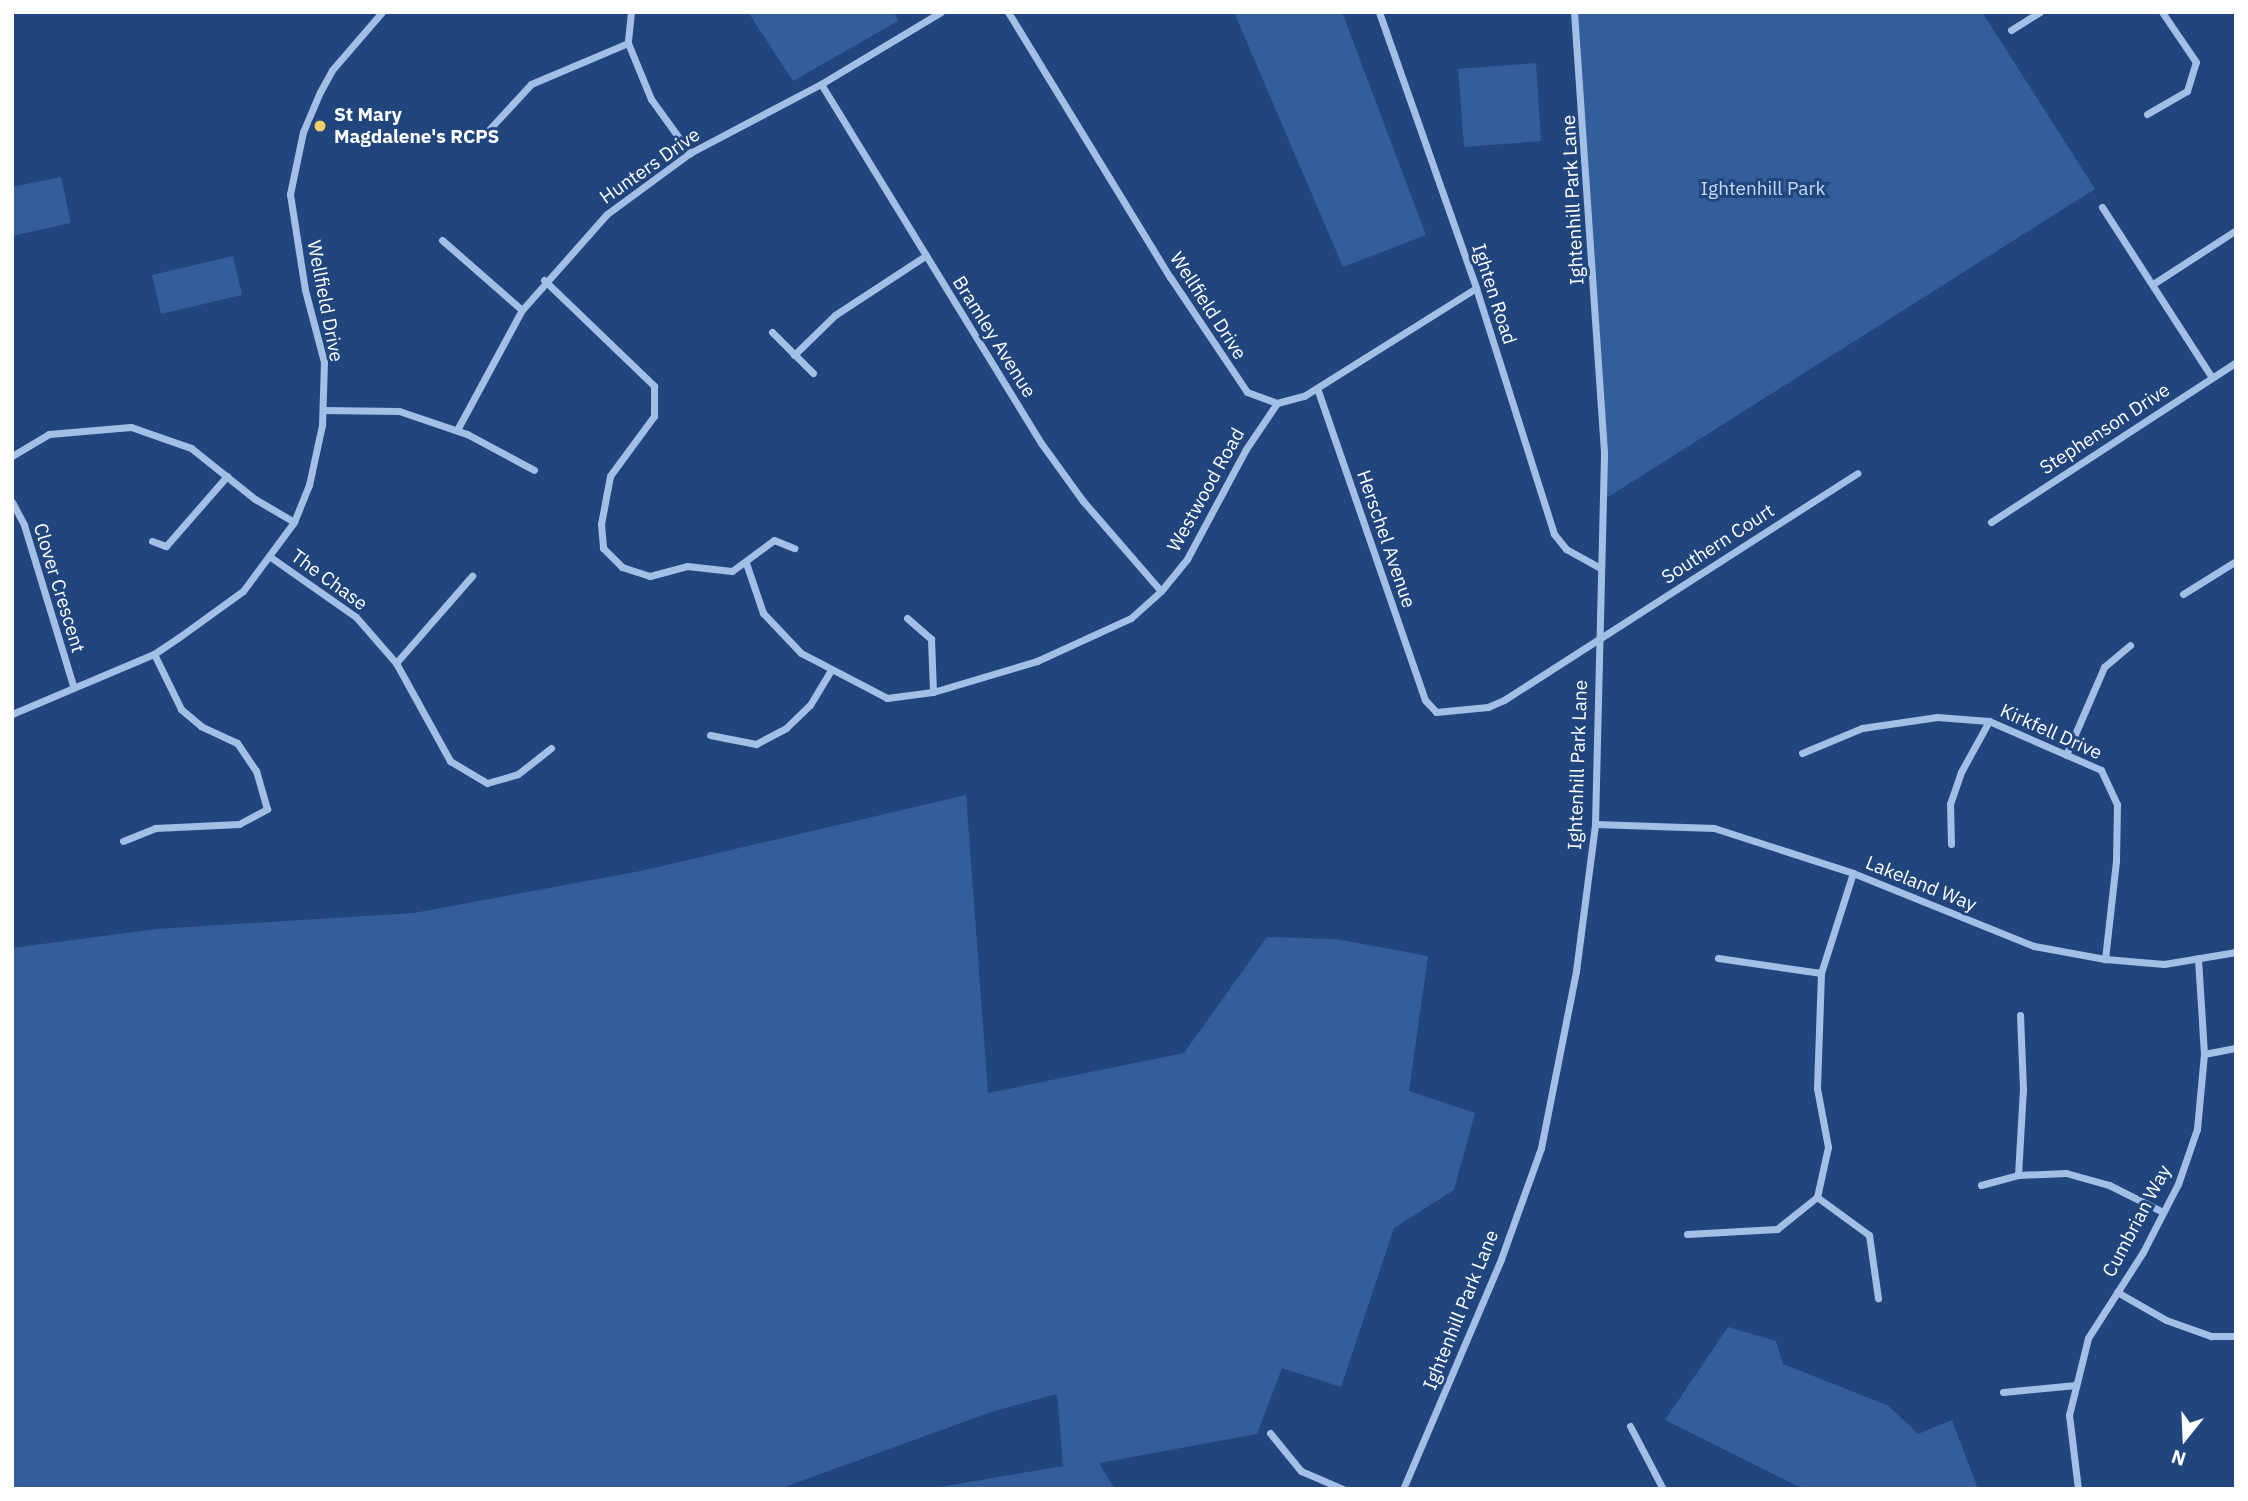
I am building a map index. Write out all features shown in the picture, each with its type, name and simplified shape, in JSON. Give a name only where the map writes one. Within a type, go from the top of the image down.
[{"type":"street","points":[[365,12],[375,17]]},
{"type":"street","name":"Wellfield Drive","points":[[12,714],[73,685],[154,654],[243,591],[294,522],[309,485],[323,410],[324,362],[305,290],[290,194],[303,132],[320,92],[375,17],[382,12]]},
{"type":"street","points":[[631,12],[628,43],[651,99],[690,153]]},
{"type":"street","name":"Hunters Drive","points":[[457,430],[522,310],[544,280],[607,214],[690,153],[821,84],[941,12]]},
{"type":"street","name":"Wellfield Drive","points":[[1008,12],[1217,350],[1247,392],[1276,403]]},
{"type":"street","name":"Ighten Road","points":[[1379,12],[1476,288],[1554,534],[1566,549],[1599,568]]},
{"type":"street","name":"Ightenhill Park Lane","points":[[1403,1489],[1501,1259],[1541,1148],[1576,971],[1595,824],[1596,641],[1604,452],[1574,12]]},
{"type":"street","points":[[2011,30],[2040,12]]},
{"type":"street","points":[[2147,114],[2186,91],[2196,62],[2162,12]]},
{"type":"street","points":[[484,135],[531,84],[628,43]]},
{"type":"street","name":"Bramley Avenue","points":[[821,84],[1041,443],[1083,501],[1161,591]]},
{"type":"street","points":[[2102,207],[2212,378]]},
{"type":"street","points":[[2153,284],[2236,230]]},
{"type":"street","points":[[442,240],[522,310]]},
{"type":"street","points":[[794,355],[835,315],[925,256]]},
{"type":"street","points":[[544,280],[654,386],[654,416],[610,476],[601,524],[603,548],[622,567],[650,576],[687,566],[732,571],[774,540],[793,548]]},
{"type":"street","points":[[1276,403],[1317,388],[1476,288]]},
{"type":"street","points":[[772,332],[813,373]]},
{"type":"street","name":"Stephenson Drive","points":[[1991,522],[2236,362]]},
{"type":"street","name":"Herschel Avenue","points":[[1317,388],[1425,700]]},
{"type":"street","name":"Westwood Road","points":[[746,563],[763,613],[801,653],[887,698],[933,692],[1037,661],[1132,618],[1161,591],[1187,559],[1246,449],[1276,403]]},
{"type":"street","points":[[323,410],[399,411],[457,430],[534,470]]},
{"type":"street","points":[[12,456],[49,434],[131,427],[191,448],[255,499],[294,522]]},
{"type":"street","name":"Southern Court","points":[[1425,700],[1440,712],[1494,705],[1857,473]]},
{"type":"street","points":[[152,541],[166,546],[199,513],[227,476]]},
{"type":"street","name":"Clover Crescent","points":[[12,502],[24,525],[73,685]]},
{"type":"street","name":"The Chase","points":[[269,556],[356,617],[396,663],[450,761],[486,783],[518,774],[551,748]]},
{"type":"street","points":[[2183,594],[2236,561]]},
{"type":"street","points":[[396,663],[472,576]]},
{"type":"street","points":[[907,618],[931,639],[933,692]]},
{"type":"street","points":[[2066,755],[2104,667],[2130,645]]},
{"type":"street","points":[[123,841],[155,828],[239,824],[267,808],[256,771],[237,743],[201,726],[181,709],[154,654]]},
{"type":"street","points":[[710,735],[756,744],[786,728],[810,705],[831,670]]},
{"type":"street","name":"Kirkfell Drive","points":[[1802,753],[1862,728],[1937,717],[1989,721],[2101,770],[2117,804],[2116,861],[2105,959]]},
{"type":"street","points":[[1951,844],[1950,804],[1961,772],[1989,721]]},
{"type":"street","name":"Lakeland Way","points":[[1595,824],[1714,828],[1853,873],[2034,946],[2105,959],[2164,964],[2236,952]]},
{"type":"street","points":[[1687,1234],[1777,1229],[1817,1197],[1828,1147],[1816,1088],[1821,973],[1853,873]]},
{"type":"street","points":[[1718,958],[1821,973]]},
{"type":"street","name":"Cumbrian Way","points":[[2078,1489],[2069,1415],[2088,1338],[2163,1212],[2197,1129],[2204,1054],[2198,958]]},
{"type":"street","points":[[2018,1175],[2023,1088],[2020,1016]]},
{"type":"street","points":[[2204,1054],[2236,1048]]},
{"type":"street","points":[[1980,1185],[2018,1175],[2066,1173],[2109,1185],[2163,1212]]},
{"type":"street","points":[[1817,1197],[1869,1235],[1878,1298]]},
{"type":"street","points":[[2117,1292],[2166,1320],[2211,1336],[2236,1336]]},
{"type":"street","points":[[2003,1392],[2076,1385]]},
{"type":"street","points":[[1630,1426],[1663,1489]]},
{"type":"street","points":[[1270,1433],[1301,1471],[1343,1489]]},
{"type":"green space","points":[[748,12],[894,12],[898,21],[793,81]]},
{"type":"green space","points":[[1234,12],[1342,12],[1426,235],[1343,267]]},
{"type":"green space","name":"Ightenhill Park","points":[[1572,12],[1982,12],[2095,189],[1605,499]]},
{"type":"green space","points":[[1536,63],[1541,141],[1464,147],[1458,69]]},
{"type":"green space","points":[[61,177],[71,223],[12,236],[12,187]]},
{"type":"green space","points":[[233,256],[242,295],[161,314],[152,275]]},
{"type":"green space","points":[[966,795],[988,1093],[1184,1053],[1267,937],[1336,939],[1428,956],[1409,1091],[1475,1113],[1454,1190],[1394,1228],[1341,1387],[1282,1368],[1257,1434],[1099,1463],[1115,1489],[928,1489],[1063,1466],[1057,1394],[994,1411],[779,1489],[12,1489],[12,948],[157,929],[414,913],[641,871]]},
{"type":"green space","points":[[1728,1327],[1776,1341],[1783,1364],[1889,1406],[1918,1434],[1952,1420],[1978,1489],[1803,1489],[1665,1420]]},
{"type":"place","name":"St Mary Magdalene's RCPS","points":[[320,126]]}]
